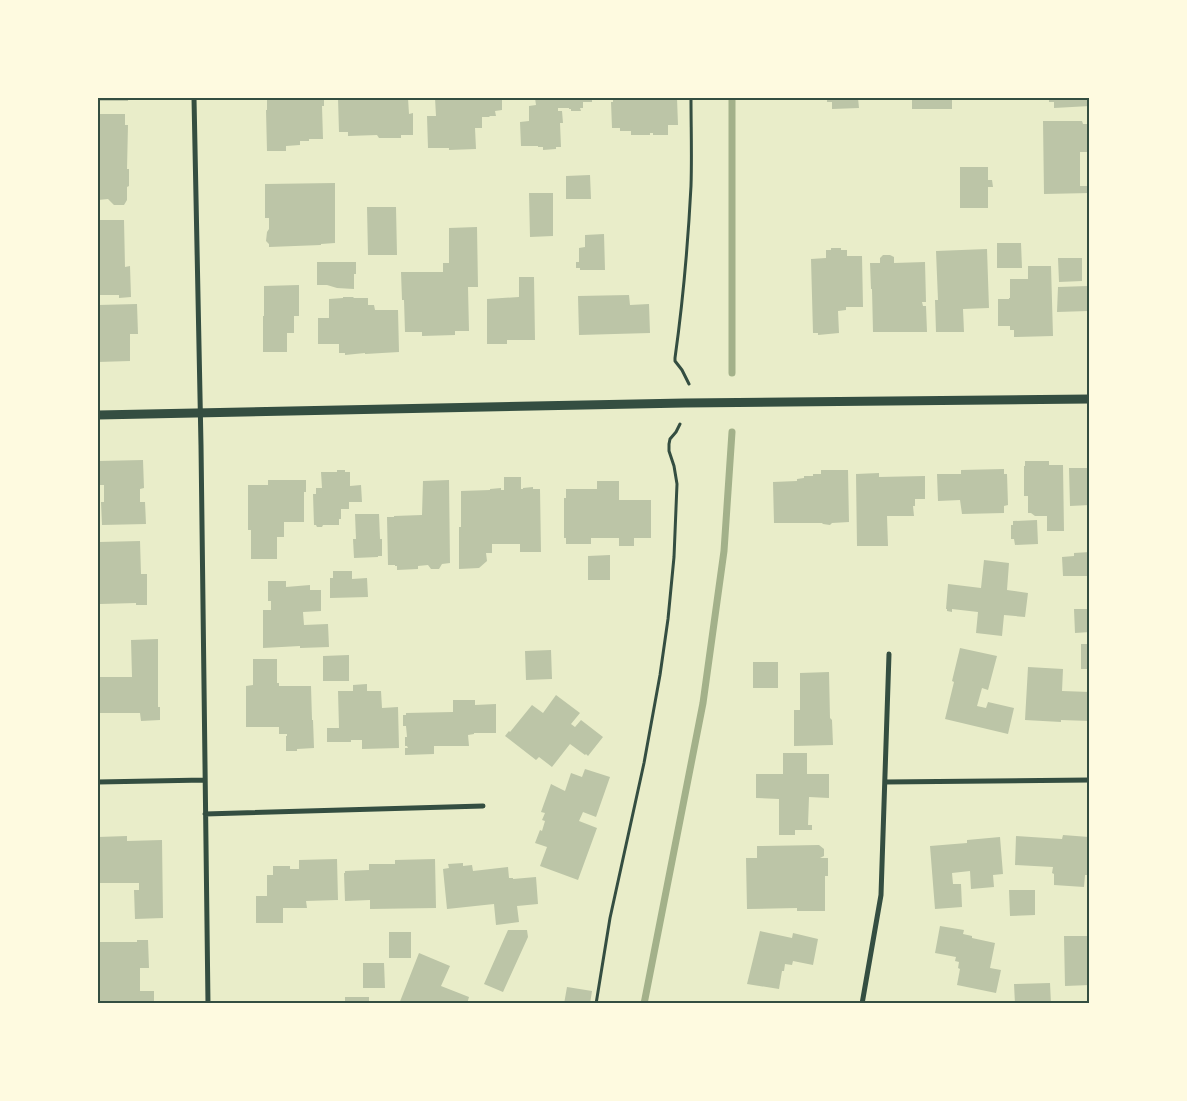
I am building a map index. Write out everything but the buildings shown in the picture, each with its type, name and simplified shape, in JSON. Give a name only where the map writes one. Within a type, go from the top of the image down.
[{"type":"street","points":[[194,98],[208,1004]]},
{"type":"street","points":[[98,415],[685,403],[1090,399]]},
{"type":"street","points":[[862,1004],[881,895],[889,654]]},
{"type":"street","points":[[98,782],[205,780]]},
{"type":"street","points":[[885,782],[1090,780]]},
{"type":"street","points":[[205,814],[483,806]]},
{"type":"path","points":[[689,384],[682,370],[675,362],[675,358],[682,309],[691,184],[691,98]]},
{"type":"path","points":[[596,1004],[610,918],[644,763],[662,665],[674,557],[676,484],[669,444],[680,424]]},
{"type":"waterway","points":[[732,98],[732,373]]},
{"type":"waterway","points":[[644,1004],[703,703],[724,551],[732,432]]}]
